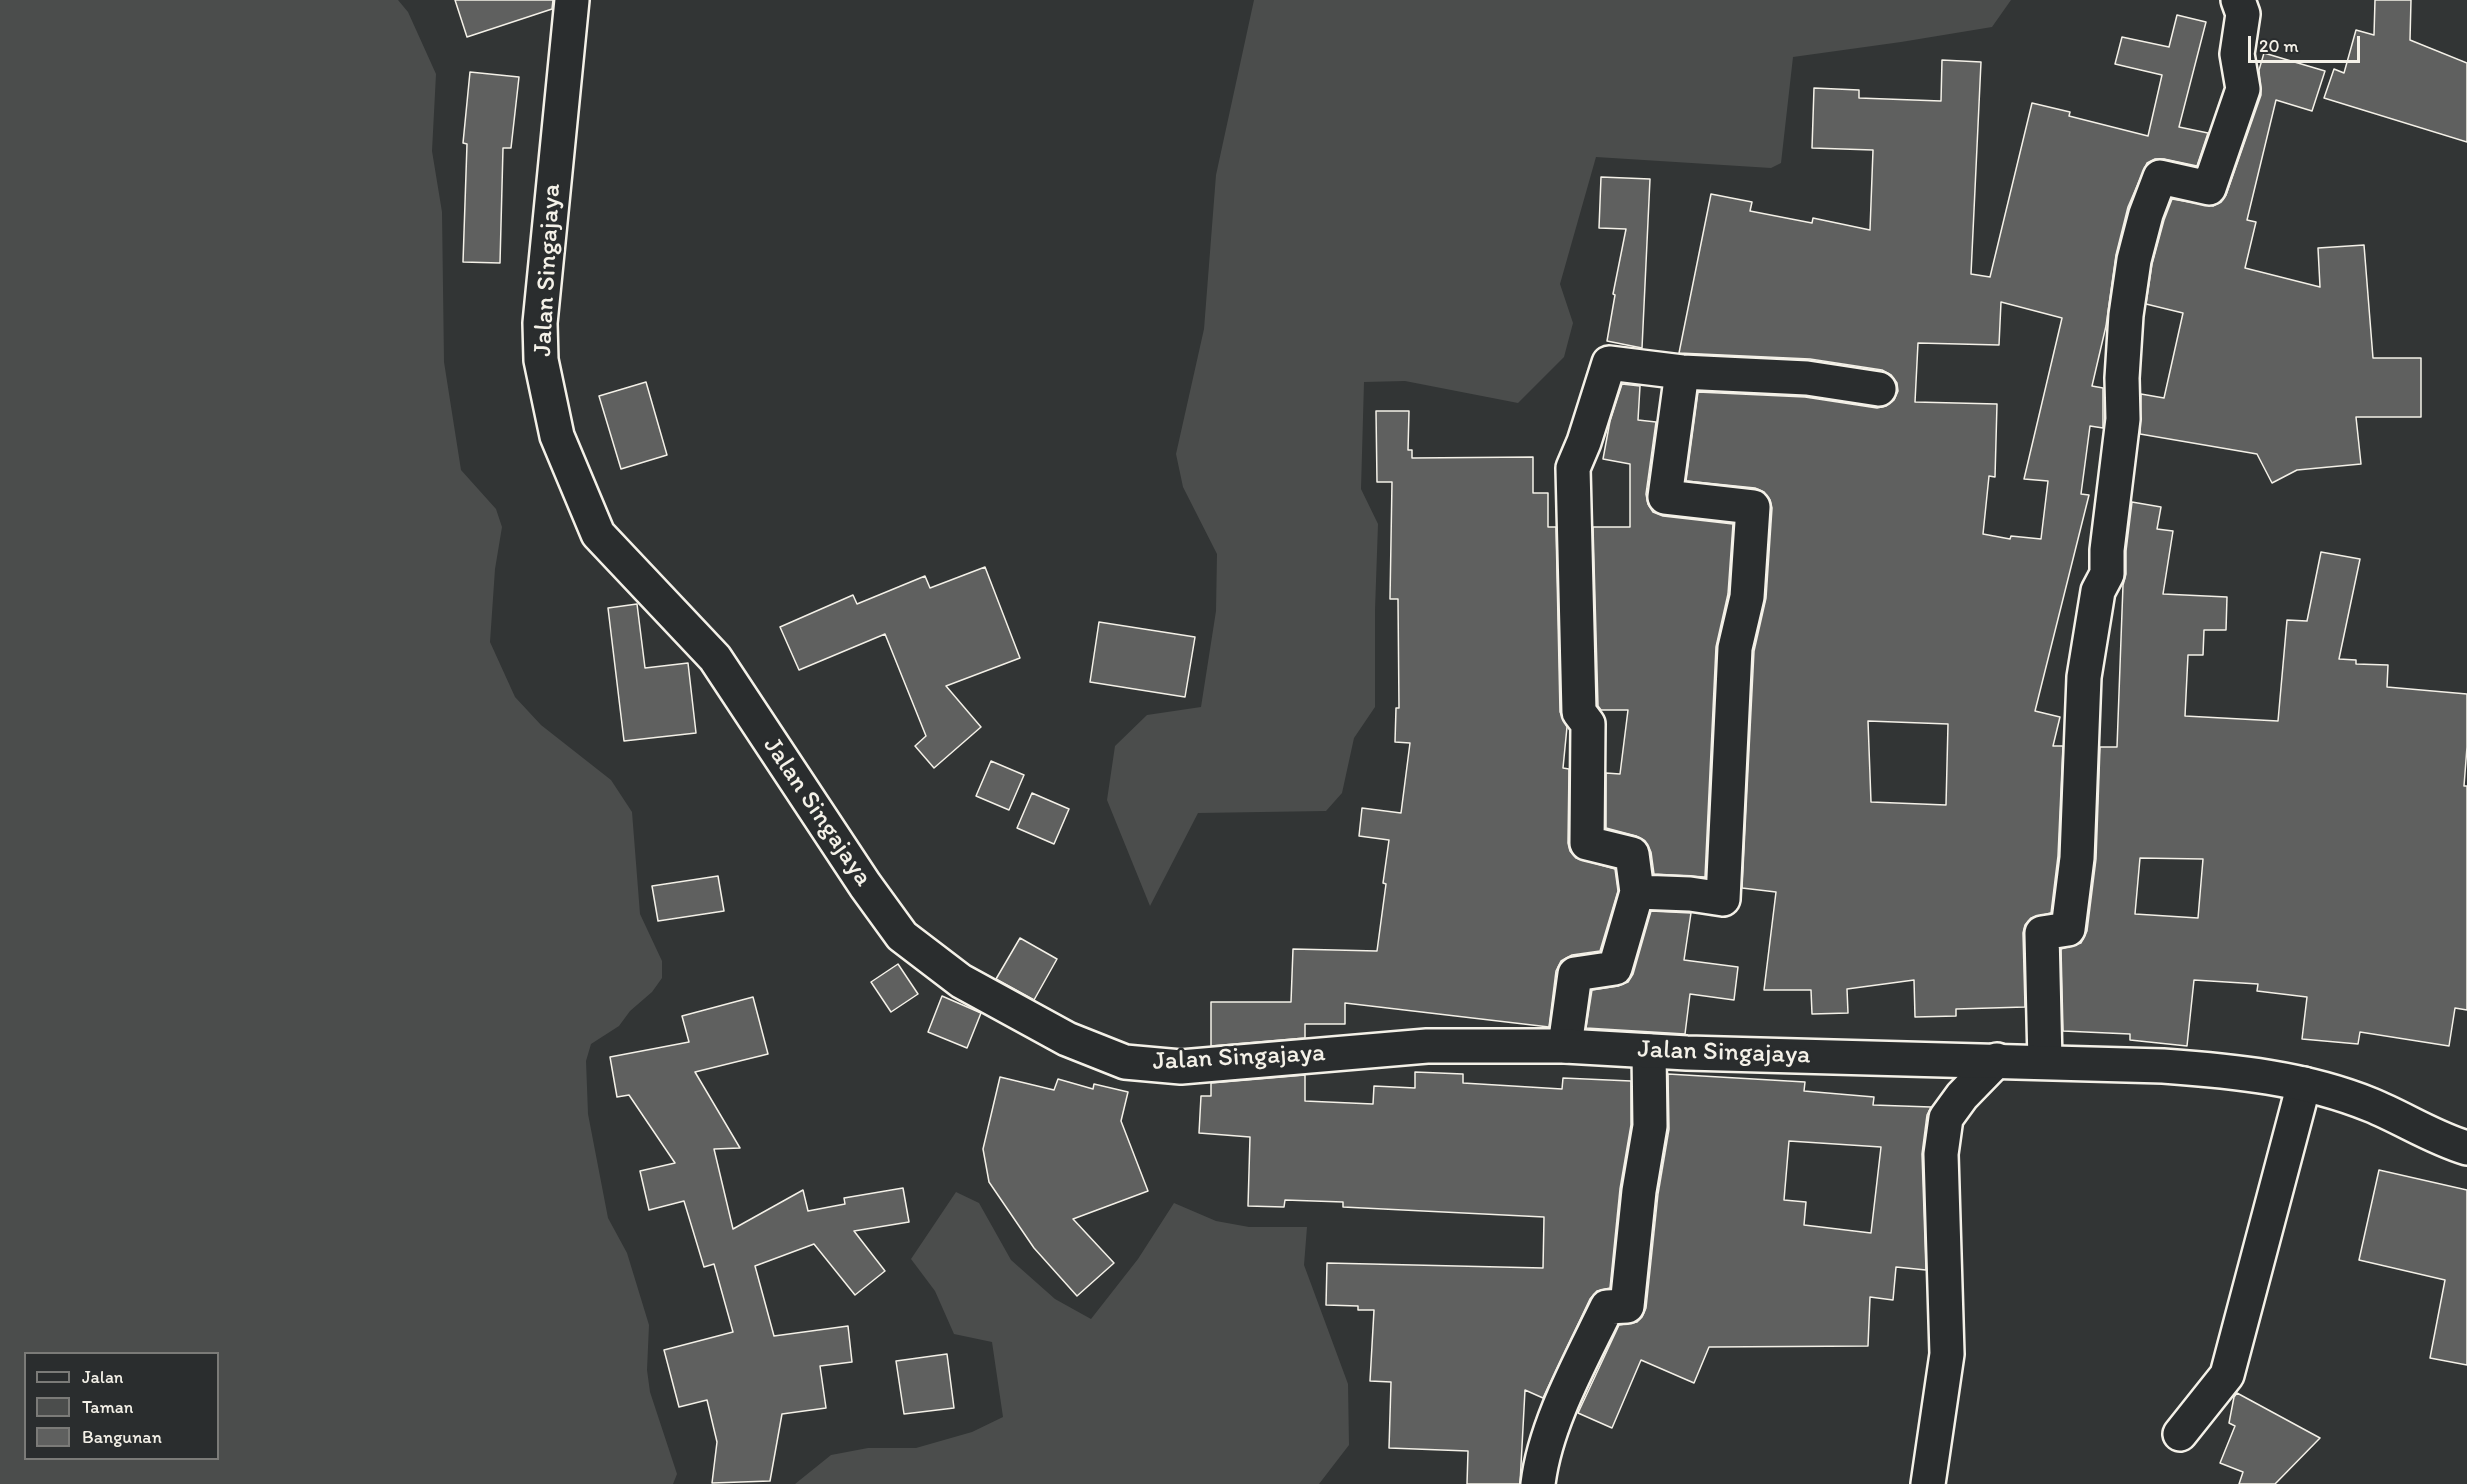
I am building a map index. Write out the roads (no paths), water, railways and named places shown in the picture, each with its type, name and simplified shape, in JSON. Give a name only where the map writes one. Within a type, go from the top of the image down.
[{"type":"street","name":"Jalan Singajaya","points":[[572,0],[540,323],[541,360],[557,436],[597,534],[715,658],[865,885],[902,936],[961,981],[1067,1039],[1125,1062],[1181,1067],[1427,1046],[1565,1046],[1649,1051],[1997,1060],[2236,1071],[2304,1084],[2370,1104],[2467,1148]]},
{"type":"street","points":[[2045,1062],[2042,933],[2068,929],[2077,858],[2084,676],[2098,591],[2107,574],[2107,550],[2123,419],[2122,378],[2126,315],[2134,260],[2146,214],[2160,177],[2209,188],[2243,89],[2237,54],[2242,14],[2238,0]]},
{"type":"street","points":[[1565,1046],[1575,974],[1615,968],[1637,892],[1632,855],[1587,843],[1588,724],[1579,712],[1573,468],[1584,442],[1609,363],[1682,372],[1807,378],[1879,389]]},
{"type":"street","points":[[1637,892],[1690,894],[1723,899],[1735,648],[1747,597],[1753,507],[1665,497],[1682,372]]},
{"type":"street","points":[[1538,1484],[1540,1468],[1562,1402],[1607,1307],[1627,1306],[1639,1191],[1650,1126],[1649,1051]]},
{"type":"street","points":[[1928,1484],[1947,1354],[1941,1154],[1946,1118],[1962,1096],[1997,1060]]},
{"type":"street","points":[[2180,1434],[2227,1375],[2304,1084]]}]
